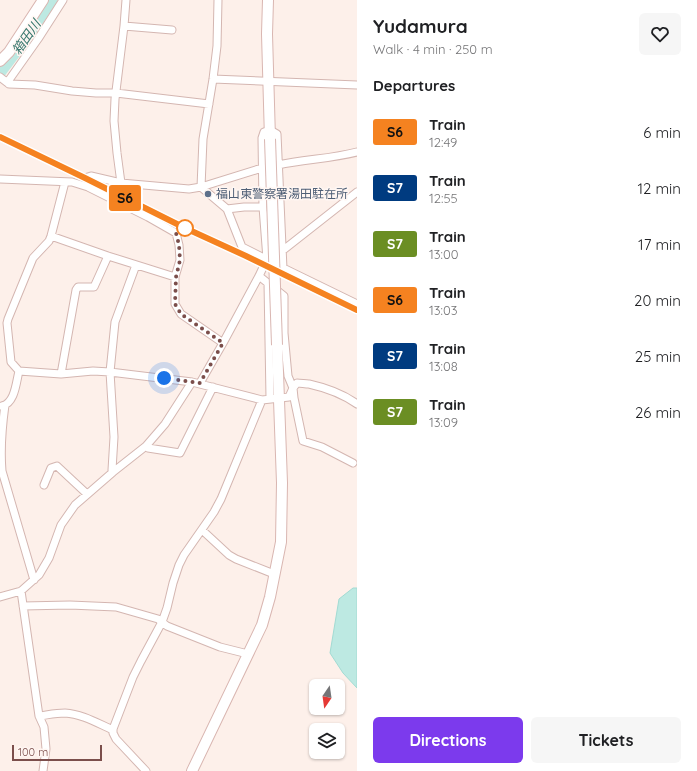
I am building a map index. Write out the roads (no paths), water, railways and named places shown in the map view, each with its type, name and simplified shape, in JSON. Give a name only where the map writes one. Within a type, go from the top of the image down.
[{"type":"street","points":[[0,61],[9,52],[43,0]]},
{"type":"street","points":[[5,81],[9,80],[63,0]]},
{"type":"street","points":[[121,183],[114,121],[126,0]]},
{"type":"street","points":[[218,0],[217,46],[210,104],[203,139],[202,187],[227,209],[242,247],[267,259],[283,269],[357,304]]},
{"type":"street","points":[[268,0],[266,34],[277,345],[275,398]]},
{"type":"street","points":[[124,26],[172,30]]},
{"type":"street","points":[[213,79],[357,85]]},
{"type":"street","points":[[5,81],[72,91],[116,93],[210,104]]},
{"type":"street","points":[[200,383],[223,343],[267,259],[262,168],[262,138],[264,132],[270,135],[277,134],[283,269]]},
{"type":"street","points":[[278,165],[357,152]]},
{"type":"street","points":[[85,178],[91,176],[121,183],[190,189],[202,187],[262,168]]},
{"type":"street","points":[[0,179],[72,182],[88,187],[148,217],[176,233],[179,245],[180,260],[176,277],[175,304],[181,314],[223,343]]},
{"type":"street","points":[[65,182],[49,241],[34,258],[13,307],[4,323],[11,362],[19,371],[61,374],[93,371],[110,372],[200,383],[262,400],[289,397],[293,388],[297,383],[300,383],[321,387],[347,397],[357,404]]},
{"type":"street","points":[[282,251],[357,192]]},
{"type":"street","points":[[227,209],[263,207]]},
{"type":"street","points":[[51,236],[108,256],[176,277]]},
{"type":"street","points":[[61,374],[76,290],[78,287],[94,287],[108,256]]},
{"type":"street","points":[[113,472],[114,437],[110,372],[115,322],[136,265]]},
{"type":"street","points":[[259,276],[284,296],[284,333],[288,376],[293,388],[303,441],[322,447],[353,462]]},
{"type":"street","points":[[192,771],[262,625],[270,597],[281,542],[282,483],[268,283]]},
{"type":"street","points":[[19,371],[12,400],[2,405],[0,462],[34,580]]},
{"type":"street","points":[[0,598],[22,591],[34,580],[49,558],[61,525],[75,505],[146,446],[165,424],[192,382]]},
{"type":"street","points":[[146,446],[148,448],[180,453],[213,387]]},
{"type":"street","points":[[146,771],[116,740],[113,730],[133,677],[168,608],[178,565],[214,512],[226,489],[262,400]]},
{"type":"street","points":[[44,485],[51,468],[57,466],[87,494]]},
{"type":"street","points":[[202,530],[229,555],[274,574]]},
{"type":"street","points":[[22,591],[39,716],[44,727],[46,749],[43,771]]},
{"type":"street","points":[[23,606],[116,606],[158,618],[167,626],[220,647],[248,654]]},
{"type":"street","points":[[39,716],[63,713],[73,714],[113,730]]},
{"type":"water","points":[[353,588],[357,588],[357,688],[343,673],[330,653],[339,599]]},
{"type":"waterway","name":"箱田川","points":[[0,73],[25,40],[52,0]]},
{"type":"railway","points":[[0,137],[185,228],[357,310]]},
{"type":"train","name":"S6","points":[[0,137],[185,228],[357,310]]},
{"type":"place","name":"福山東警察署湯田駐在所","points":[[208,194]]}]
